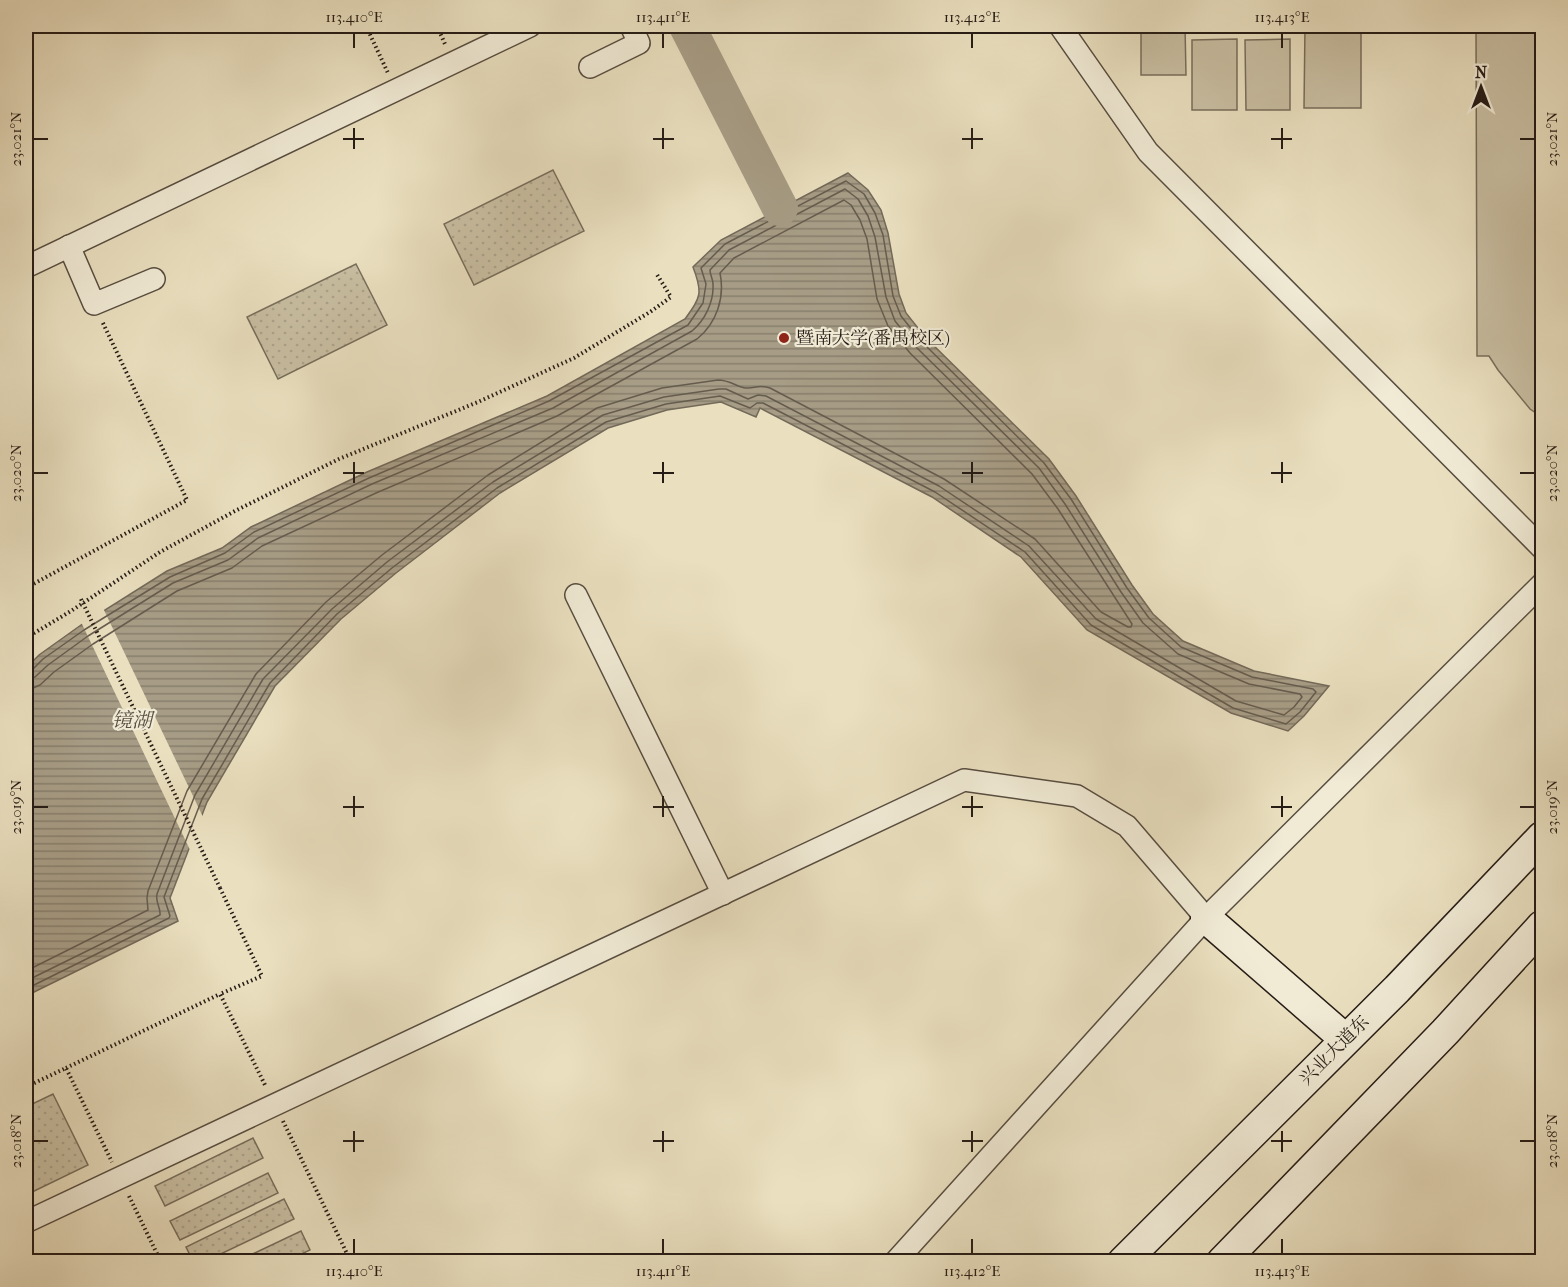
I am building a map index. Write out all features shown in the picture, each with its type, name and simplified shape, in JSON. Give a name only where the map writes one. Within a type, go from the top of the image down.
[{"type":"main road","name":"兴业大道东","points":[[1123,1262],[1396,989],[1542,837]]},
{"type":"main road","points":[[1206,918],[1345,1039]]},
{"type":"main road","points":[[1222,1262],[1444,1032],[1542,926]]},
{"type":"street","points":[[26,267],[530,26]]},
{"type":"street","points":[[590,67],[639,43],[631,26]]},
{"type":"street","points":[[1060,26],[1148,152],[1542,548]]},
{"type":"street","points":[[69,246],[94,304],[154,279]]},
{"type":"street","points":[[895,1262],[1206,918],[1542,584]]},
{"type":"street","points":[[576,595],[723,894]]},
{"type":"street","points":[[26,1222],[964,780],[1077,796],[1126,826],[1206,918]]},
{"type":"path","points":[[366,26],[388,73]]},
{"type":"path","points":[[437,26],[446,46]]},
{"type":"path","points":[[26,638],[71,612],[160,552],[235,511],[339,459],[478,402],[574,357],[651,312],[671,297],[656,273]]},
{"type":"path","points":[[26,588],[187,500],[94,304]]},
{"type":"path","points":[[26,1087],[262,976],[81,599]]},
{"type":"path","points":[[220,994],[351,1262]]},
{"type":"path","points":[[66,1068],[161,1262]]},
{"type":"shaded area","points":[[1141,26],[1185,26],[1186,75],[1141,75]]},
{"type":"shaded area","points":[[1305,26],[1361,26],[1361,108],[1304,108]]},
{"type":"shaded area","points":[[1476,26],[1542,26],[1542,417],[1530,409],[1489,356],[1477,356]]},
{"type":"shaded area","points":[[1237,39],[1237,110],[1192,110],[1192,40]]},
{"type":"shaded area","points":[[1290,39],[1290,110],[1246,110],[1245,40]]},
{"type":"shaded area","points":[[553,170],[584,231],[474,285],[444,224]]},
{"type":"shaded area","points":[[356,264],[387,325],[278,379],[247,317]]},
{"type":"shaded area","points":[[53,1094],[88,1165],[26,1195],[26,1107]]},
{"type":"shaded area","points":[[253,1138],[263,1158],[165,1206],[155,1186]]},
{"type":"shaded area","points":[[268,1173],[278,1193],[180,1240],[170,1221]]},
{"type":"shaded area","points":[[284,1199],[294,1219],[206,1261],[193,1261],[186,1247]]},
{"type":"shaded area","points":[[301,1231],[310,1250],[287,1261],[238,1261]]},
{"type":"water","name":"镜湖","points":[[848,173],[868,190],[881,210],[888,233],[899,294],[906,313],[925,337],[1049,459],[1076,496],[1153,614],[1183,641],[1254,671],[1329,686],[1304,716],[1288,731],[1231,713],[1087,630],[1021,557],[932,497],[760,408],[756,417],[721,402],[667,410],[608,428],[500,493],[396,573],[341,619],[275,686],[207,802],[170,898],[178,921],[26,996],[26,668],[39,655],[81,625],[167,571],[222,548],[251,527],[367,472],[547,396],[685,319],[699,294],[693,267],[721,240]]},
{"type":"pier","points":[[103,608],[204,819],[191,852],[81,622]]},
{"type":"waterway","points":[[687,26],[780,208]]},
{"type":"place","name":"暨南大学(番禺校区)","points":[[784,338]]}]
